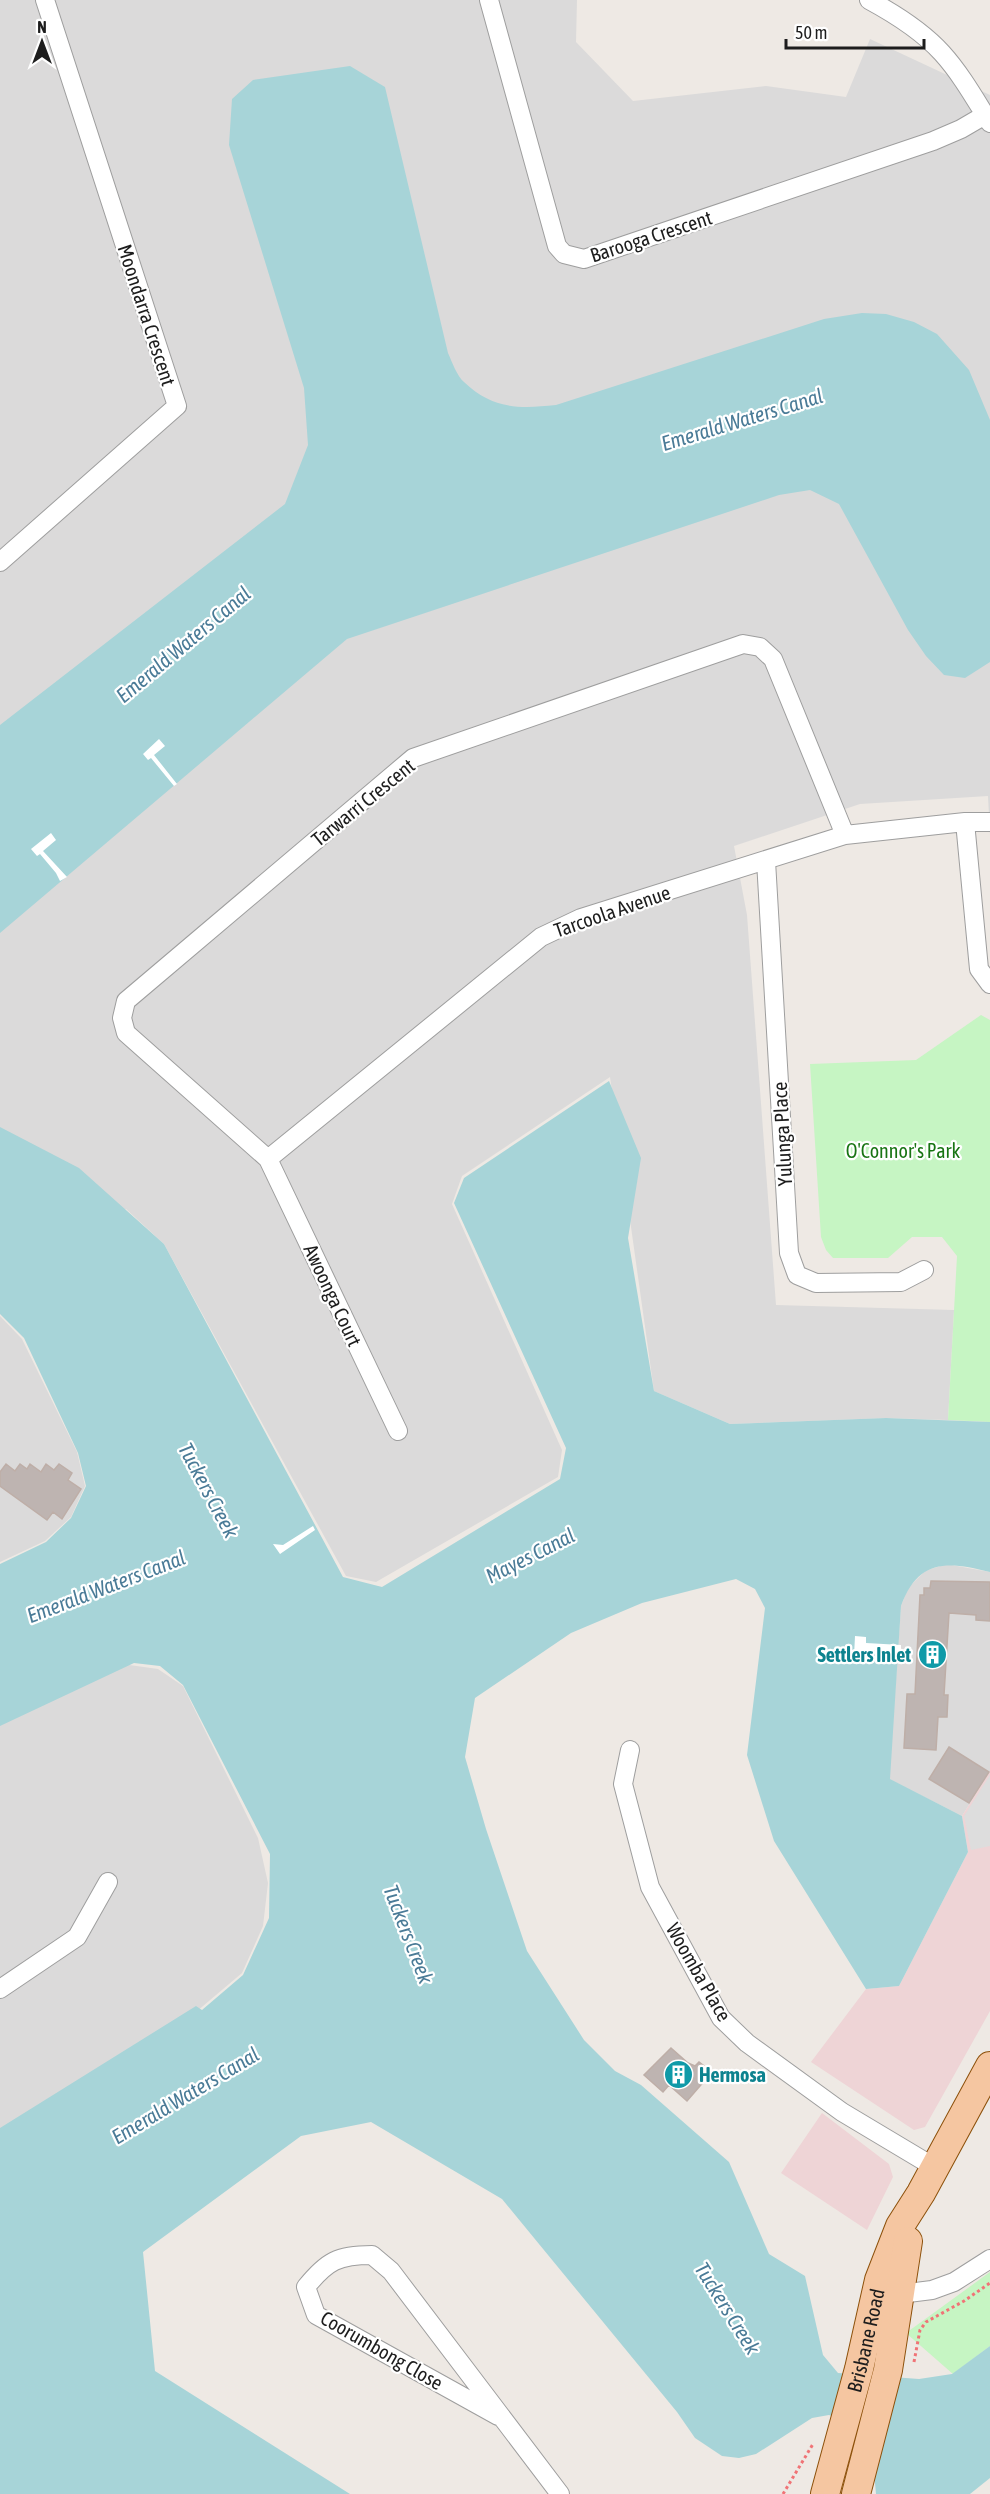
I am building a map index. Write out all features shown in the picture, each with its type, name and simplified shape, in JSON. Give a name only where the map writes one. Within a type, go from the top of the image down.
[{"type":"main road","name":"Brisbane Road","points":[[825,2494],[860,2369],[879,2280],[900,2226],[921,2193],[990,2066]]},
{"type":"main road","name":"Brisbane Road","points":[[856,2494],[888,2370],[906,2246],[921,2193]]},
{"type":"street","name":"Moondarra Crescent","points":[[0,562],[177,406],[45,0]]},
{"type":"street","name":"Barooga Crescent","points":[[489,0],[558,246],[564,254],[584,259],[933,141],[987,119]]},
{"type":"street","points":[[869,0],[920,33],[940,51],[957,72],[987,119]]},
{"type":"street","name":"Tarwarri Crescent","points":[[268,1159],[126,1033],[123,1018],[126,1001],[413,758],[743,644],[760,647],[773,659],[845,835]]},
{"type":"street","points":[[965,822],[979,969],[990,984]]},
{"type":"street","name":"Tarcoola Avenue","points":[[268,1159],[541,937],[581,918],[845,835],[965,822],[990,822]]},
{"type":"street","name":"Yulunga Place","points":[[766,861],[789,1253],[797,1275],[816,1283],[901,1282],[924,1270]]},
{"type":"street","name":"Awoonga Court","points":[[268,1159],[398,1431]]},
{"type":"street","name":"Woomba Place","points":[[630,1750],[623,1784],[650,1887],[721,2018],[747,2043],[842,2112],[934,2167]]},
{"type":"street","points":[[0,1989],[77,1937],[108,1882]]},
{"type":"street","name":"Coorumbong Close","points":[[498,2415],[316,2315],[306,2287],[323,2266],[353,2255],[372,2255],[391,2271],[560,2494]]},
{"type":"street","points":[[873,2310],[887,2296],[932,2290],[954,2282],[990,2259]]},
{"type":"path","points":[[915,2359],[920,2330],[926,2322],[964,2301],[990,2283]]},
{"type":"path","points":[[783,2494],[816,2440]]},
{"type":"shaded area","points":[[0,0],[577,0],[576,42],[633,101],[766,86],[846,97],[870,39],[990,95],[990,835],[988,796],[860,804],[734,846],[747,915],[776,1305],[954,1310],[948,1420],[886,1418],[730,1424],[654,1391],[610,1077],[462,1176],[452,1204],[562,1450],[558,1477],[376,1582],[346,1576],[164,1244],[126,1209],[0,1297]]},
{"type":"shaded area","points":[[0,1316],[22,1339],[77,1452],[85,1486],[71,1517],[45,1541],[0,1562]]},
{"type":"shaded area","points":[[946,1564],[990,1572],[990,1771],[962,1816],[889,1779],[901,1606],[908,1588],[925,1571]]},
{"type":"shaded area","points":[[0,1647],[158,1669],[183,1686],[258,1838],[268,1883],[263,1926],[242,1973],[0,2178]]},
{"type":"shaded area","points":[[990,1771],[990,2011],[925,2127],[914,2130],[811,2062],[866,1989],[899,1986],[968,1852],[962,1816]]},
{"type":"shaded area","points":[[990,1775],[990,1846],[971,1850],[964,1816]]},
{"type":"shaded area","points":[[822,2113],[889,2164],[893,2177],[867,2230],[781,2173]]},
{"type":"green space","name":"O'Connor's Park","points":[[981,1015],[990,1020],[990,1422],[948,1420],[957,1256],[942,1237],[912,1237],[888,1258],[833,1258],[826,1250],[821,1237],[810,1064],[916,1060]]},
{"type":"green space","points":[[990,2272],[990,2346],[953,2374],[906,2333]]},
{"type":"water","name":"Emerald Waters Canal","points":[[350,66],[385,87],[448,353],[461,379],[485,398],[518,407],[556,405],[824,319],[862,313],[886,314],[914,322],[937,334],[969,370],[990,420],[990,662],[965,678],[944,675],[926,656],[908,630],[839,504],[810,490],[779,495],[347,639],[0,933],[0,725],[285,504],[308,445],[304,388],[229,145],[232,99],[253,80]]},
{"type":"water","points":[[609,1081],[641,1158],[628,1238],[654,1391],[730,1424],[886,1418],[990,1422],[990,1572],[960,1566],[936,1567],[916,1579],[908,1591],[901,1606],[890,1779],[962,1816],[968,1852],[899,1986],[866,1989],[774,1841],[747,1755],[765,1608],[755,1589],[736,1579],[642,1603],[571,1633],[475,1698],[465,1757],[486,1829],[527,1951],[584,2040],[615,2071],[641,2085],[729,2162],[769,2254],[805,2276],[823,2355],[838,2373],[919,2379],[952,2374],[990,2346],[990,2478],[970,2494],[876,2494],[870,2428],[829,2415],[812,2418],[756,2454],[739,2458],[722,2456],[695,2438],[677,2412],[502,2199],[371,2122],[301,2136],[143,2252],[155,2371],[350,2494],[0,2494],[0,2128],[196,2006],[202,2010],[243,1975],[269,1918],[270,1854],[183,1685],[160,1666],[134,1663],[0,1726],[0,1564],[46,1542],[71,1518],[86,1486],[78,1453],[24,1338],[0,1314],[0,1127],[79,1168],[164,1244],[343,1577],[382,1587],[560,1479],[566,1448],[454,1203],[464,1178]]},
{"type":"pier","points":[[159,739],[165,746],[154,755],[177,784],[174,786],[151,758],[148,760],[143,754]]},
{"type":"pier","points":[[51,833],[56,840],[43,851],[67,877],[60,881],[40,854],[37,856],[31,849]]},
{"type":"pier","points":[[313,1526],[315,1530],[280,1554],[273,1544],[283,1545]]},
{"type":"pier","points":[[855,1636],[866,1637],[866,1643],[901,1645],[901,1652],[866,1650],[865,1656],[854,1656]]},
{"type":"building","points":[[6,1464],[15,1471],[20,1464],[27,1469],[30,1464],[41,1472],[46,1464],[54,1470],[59,1464],[72,1473],[68,1480],[81,1489],[62,1519],[53,1512],[47,1520],[0,1486],[0,1472]]},
{"type":"building","name":"Settlers Inlet","points":[[931,1581],[990,1582],[990,1621],[976,1620],[976,1615],[949,1613],[944,1695],[948,1695],[947,1717],[938,1717],[936,1750],[904,1748],[907,1694],[915,1694],[920,1595],[924,1595],[924,1588],[930,1588]]},
{"type":"building","points":[[949,1747],[989,1772],[969,1803],[929,1779]]},
{"type":"building","name":"Hermosa","points":[[671,2048],[688,2063],[695,2066],[699,2062],[712,2072],[687,2101],[669,2085],[663,2092],[644,2075]]},
{"type":"place","name":"Settlers Inlet","points":[[932,1654]]},
{"type":"place","name":"Hermosa","points":[[678,2074]]},
{"type":"water label","name":"Tuckers Creek","points":[[209,1490]]},
{"type":"water label","name":"Mayes Canal","points":[[530,1555]]},
{"type":"water label","name":"Tuckers Creek","points":[[409,1934]]},
{"type":"water label","name":"Tuckers Creek","points":[[728,2308]]}]
